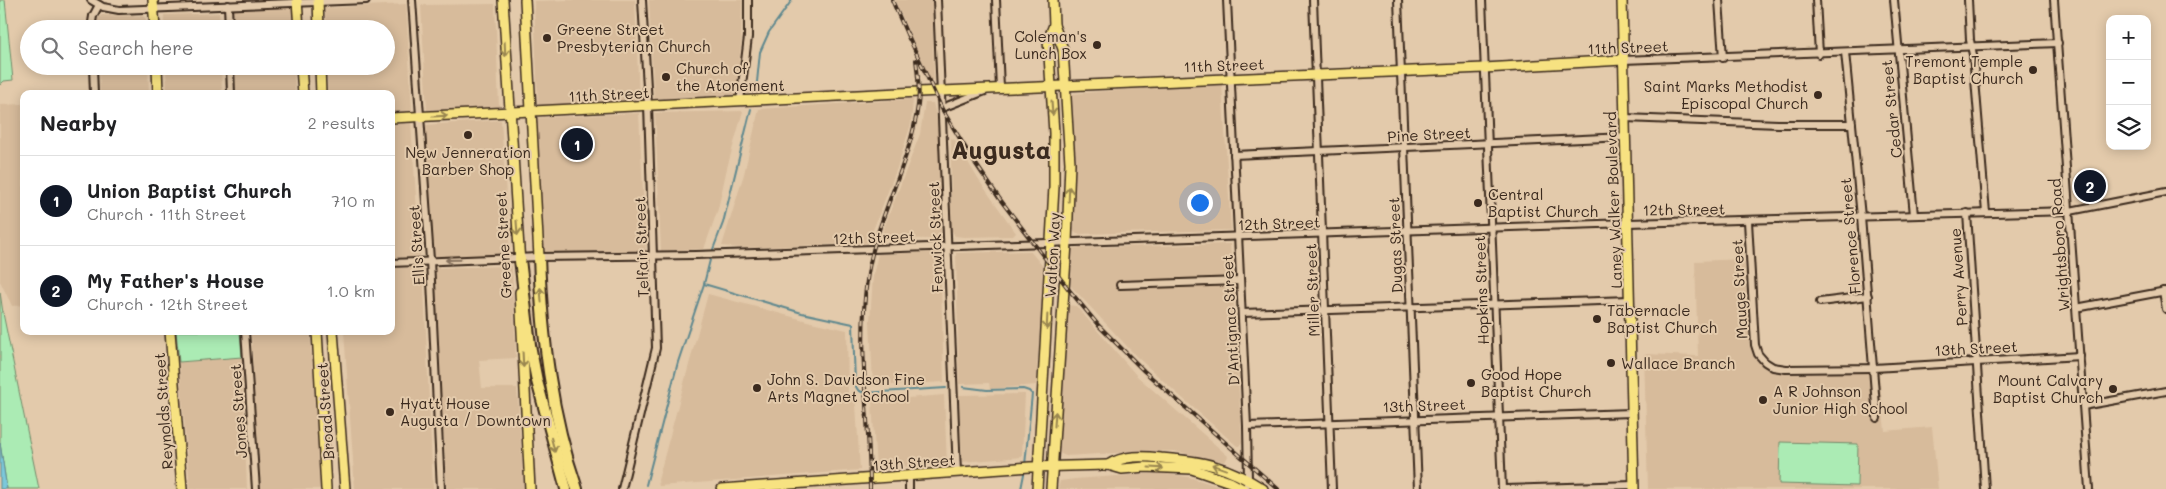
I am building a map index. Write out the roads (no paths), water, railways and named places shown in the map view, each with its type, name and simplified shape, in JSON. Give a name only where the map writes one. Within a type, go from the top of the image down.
[{"type":"highway","points":[[539,257],[545,343],[552,394],[567,460],[576,485]]},
{"type":"highway","points":[[520,259],[530,345],[537,381],[565,486]]},
{"type":"main road","name":"Greene Street","points":[[503,0],[520,259],[520,308],[530,489]]},
{"type":"main road","points":[[525,0],[539,257]]},
{"type":"main road","name":"Walton Way","points":[[1051,489],[1067,243],[1070,163],[1063,49],[1054,25],[1053,0]]},
{"type":"main road","name":"Laney Walker Boulevard","points":[[1622,0],[1634,487]]},
{"type":"main road","points":[[297,1],[298,20]]},
{"type":"main road","points":[[318,1],[319,20]]},
{"type":"main road","points":[[154,4],[155,20]]},
{"type":"main road","name":"Walton Way","points":[[1037,489],[1040,467],[1052,243],[1054,152],[1048,40],[1054,25]]},
{"type":"main road","name":"11th Street","points":[[395,118],[996,88],[1484,68],[1623,60]]},
{"type":"main road","points":[[157,75],[158,90]]},
{"type":"main road","points":[[302,75],[303,90]]},
{"type":"main road","points":[[320,75],[321,90]]},
{"type":"main road","name":"Reynolds Street","points":[[170,335],[182,489]]},
{"type":"main road","name":"Broad Street","points":[[317,335],[326,489]]},
{"type":"main road","name":"Broad Street","points":[[333,335],[345,489]]},
{"type":"main road","points":[[320,379],[336,378]]},
{"type":"main road","name":"13th Street","points":[[722,489],[1030,467],[1108,464],[1122,468],[1192,469],[1230,482],[1263,489]]},
{"type":"street","points":[[91,0],[99,5],[119,10],[154,4],[228,5],[366,0]]},
{"type":"street","name":"Ellis Street","points":[[412,0],[430,260],[441,489]]},
{"type":"street","name":"Telfair Street","points":[[622,489],[656,348],[648,105],[642,0]]},
{"type":"street","points":[[740,101],[748,37],[748,0]]},
{"type":"street","name":"Fenwick Street","points":[[937,0],[957,472]]},
{"type":"street","points":[[942,108],[996,88],[996,0]]},
{"type":"street","name":"D'Antignac Street","points":[[1227,0],[1247,426],[1246,486]]},
{"type":"street","name":"Miller Street","points":[[1313,0],[1332,489]]},
{"type":"street","name":"Dugas Street","points":[[1398,0],[1418,489]]},
{"type":"street","name":"Hopkins Street","points":[[1482,0],[1503,489]]},
{"type":"street","points":[[1719,0],[1723,58]]},
{"type":"street","points":[[1816,0],[1819,54]]},
{"type":"street","name":"Cedar Street","points":[[1894,0],[1914,215]]},
{"type":"street","points":[[1968,0],[1986,213]]},
{"type":"street","name":"Wrightsboro Road","points":[[2054,0],[2089,489]]},
{"type":"street","points":[[92,20],[99,5]]},
{"type":"street","points":[[228,5],[228,20]]},
{"type":"street","name":"11th Street","points":[[1623,60],[1723,58],[2058,44]]},
{"type":"street","name":"Florence Street","points":[[1845,52],[1862,217],[1877,418]]},
{"type":"street","points":[[93,75],[94,90]]},
{"type":"street","points":[[230,75],[231,90]]},
{"type":"street","points":[[1625,118],[1778,124],[1852,124]]},
{"type":"street","name":"Pine Street","points":[[1234,155],[1625,137]]},
{"type":"street","name":"12th Street","points":[[395,263],[430,260],[696,255],[948,247],[1628,223],[2070,211],[2166,192]]},
{"type":"street","name":"Perry Avenue","points":[[1967,213],[1985,489]]},
{"type":"street","name":"Mauge Street","points":[[1748,220],[1755,345],[1759,356],[1769,365],[1782,369],[1874,368]]},
{"type":"street","points":[[1120,285],[1240,281]]},
{"type":"street","points":[[2076,308],[2165,291],[2166,308]]},
{"type":"street","points":[[1820,302],[1868,296]]},
{"type":"street","points":[[1242,313],[1630,300]]},
{"type":"street","name":"Jones Street","points":[[245,335],[256,489]]},
{"type":"street","name":"13th Street","points":[[1874,368],[2080,356]]},
{"type":"street","points":[[2083,406],[2166,391]]},
{"type":"street","name":"13th Street","points":[[1247,426],[1632,413]]},
{"type":"street","points":[[909,476],[909,489]]},
{"type":"street","points":[[1503,489],[1634,487]]},
{"type":"water","points":[[0,443],[7,489],[0,489]]},
{"type":"waterway","points":[[756,92],[760,52],[769,32],[792,0]]},
{"type":"waterway","points":[[712,252],[723,223],[751,109]]},
{"type":"waterway","points":[[646,485],[678,362],[704,284],[711,256]]},
{"type":"waterway","points":[[704,284],[802,313],[853,324],[855,385],[858,390],[864,393],[946,388]]},
{"type":"waterway","points":[[963,387],[987,390],[1023,389],[1032,394],[1025,465]]},
{"type":"waterway","points":[[1021,489],[1025,469]]},
{"type":"railway","points":[[892,0],[909,39]]},
{"type":"railway","points":[[907,33],[942,109],[971,157],[999,198],[1070,291],[1099,326],[1144,371],[1278,489]]},
{"type":"railway","points":[[870,489],[863,332],[864,306],[871,257],[914,128],[919,94],[916,60]]},
{"type":"place","name":"Greene Street Presbyterian Church","points":[[547,38]]},
{"type":"place","name":"Coleman's Lunch Box","points":[[1097,45]]},
{"type":"place","name":"Tremont Temple Baptist Church","points":[[2033,70]]},
{"type":"place","name":"Church of the Atonement","points":[[666,77]]},
{"type":"place","name":"Saint Marks Methodist Episcopal Church","points":[[1818,95]]},
{"type":"place","name":"New Jenneration Barber Shop","points":[[468,135]]},
{"type":"place","name":"Union Baptist Church","points":[[577,144]]},
{"type":"place","name":"My Father's House","points":[[2090,186]]},
{"type":"place","name":"Central Baptist Church","points":[[1478,203]]},
{"type":"place","name":"Tabernacle Baptist Church","points":[[1597,319]]},
{"type":"place","name":"Wallace Branch","points":[[1611,363]]},
{"type":"place","name":"Good Hope Baptist Church","points":[[1471,383]]},
{"type":"place","name":"John S. Davidson Fine Arts Magnet School","points":[[757,388]]},
{"type":"place","name":"Mount Calvary Baptist Church","points":[[2113,389]]},
{"type":"place","name":"A R Johnson Junior High School","points":[[1763,400]]},
{"type":"place","name":"Hyatt House Augusta / Downtown","points":[[390,412]]},
{"type":"district","name":"Augusta","points":[[1001,149]]}]
